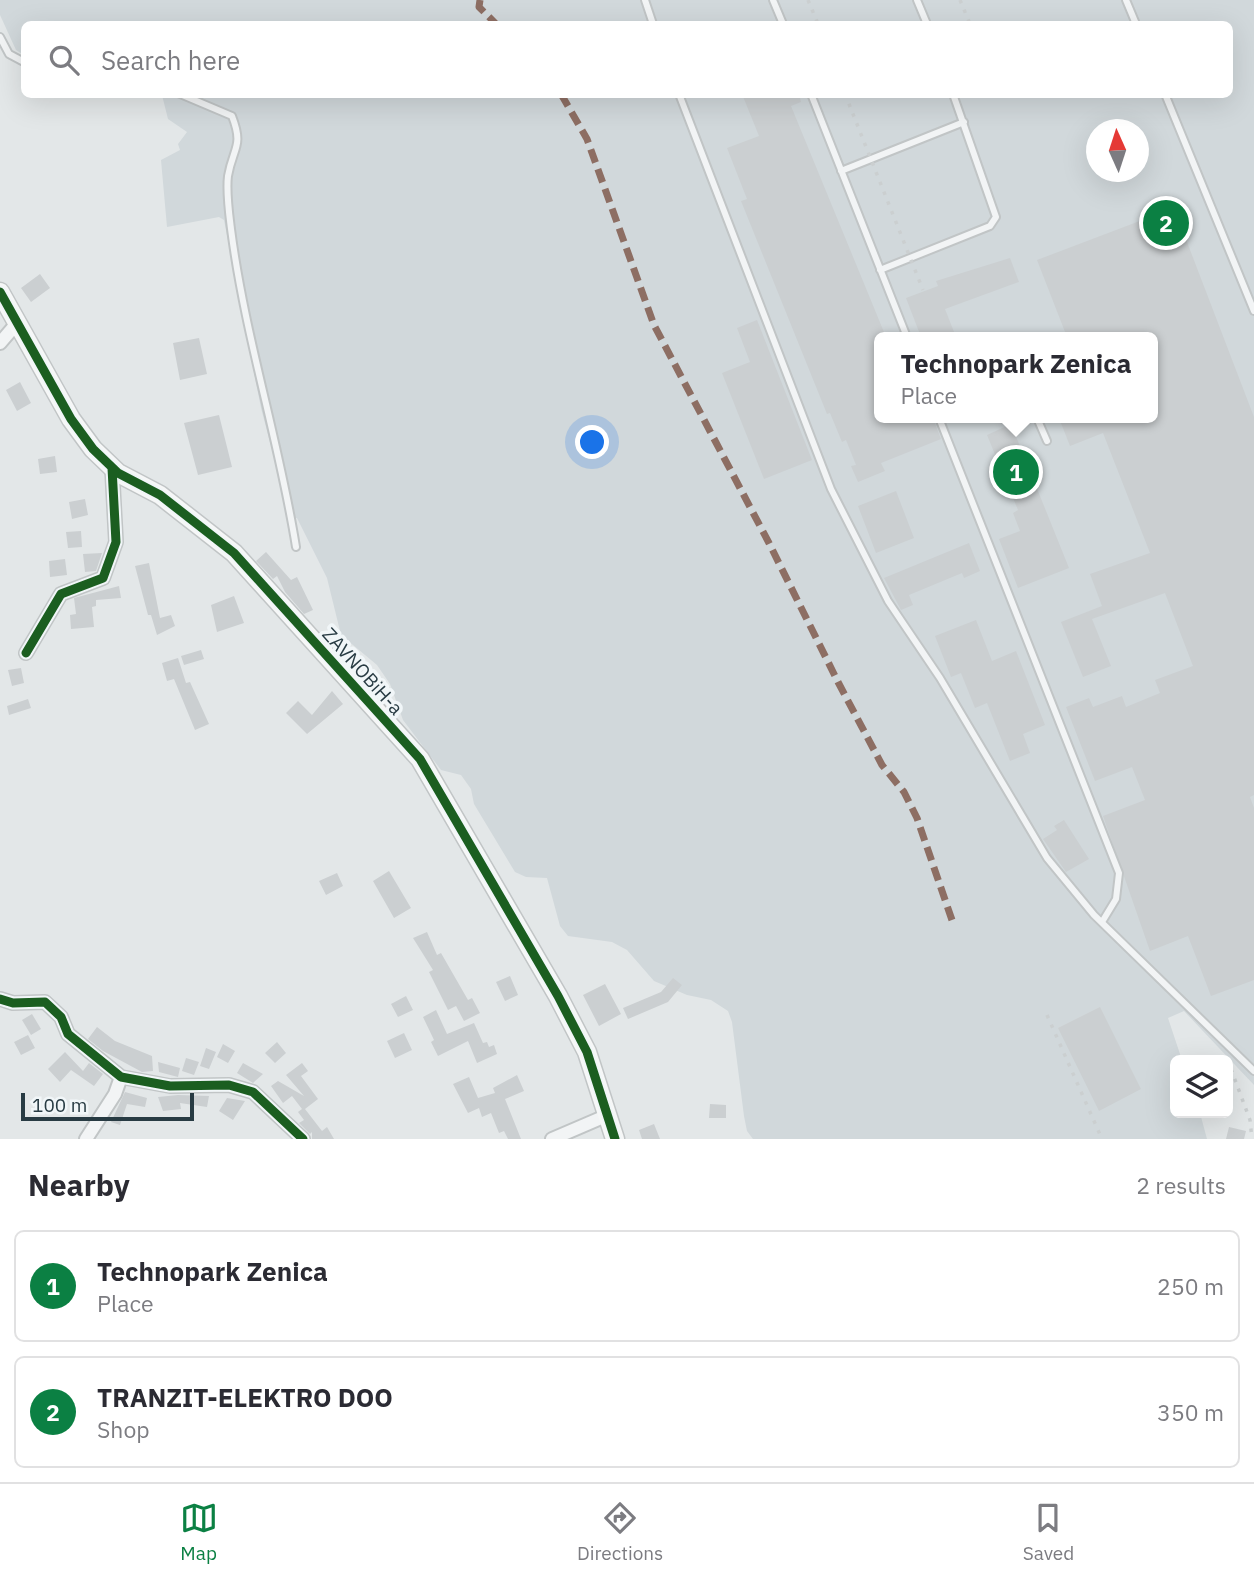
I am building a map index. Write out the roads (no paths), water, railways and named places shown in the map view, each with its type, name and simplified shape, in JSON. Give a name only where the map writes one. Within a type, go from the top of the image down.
[{"type":"main road","name":"ZAVNOBiH-a","points":[[0,292],[71,419],[113,468],[160,495],[234,553],[420,759],[558,996],[587,1052],[615,1139]]},
{"type":"street","points":[[0,344],[18,322]]},
{"type":"street","points":[[26,653],[61,594],[103,578],[116,542],[113,468]]},
{"type":"street","points":[[0,999],[13,1003],[45,1002],[61,1017],[68,1034],[121,1077],[170,1086],[229,1085],[253,1092],[303,1139]]},
{"type":"street","points":[[86,1139],[115,1094],[121,1077]]},
{"type":"street","points":[[552,1139],[608,1115]]},
{"type":"lane","points":[[645,0],[652,21]]},
{"type":"lane","points":[[774,0],[782,21]]},
{"type":"lane","points":[[917,0],[926,21]]},
{"type":"lane","points":[[1126,0],[1135,21]]},
{"type":"lane","points":[[0,37],[9,54],[21,60]]},
{"type":"lane","points":[[189,98],[232,116],[238,130],[240,143],[228,178],[231,230],[246,315],[261,372],[267,422],[288,496],[296,547]]},
{"type":"lane","points":[[681,98],[826,477],[854,539],[888,601],[940,678],[1047,858],[1102,922],[1254,1071]]},
{"type":"lane","points":[[813,98],[905,332]]},
{"type":"lane","points":[[880,270],[990,226],[996,217],[955,98]]},
{"type":"lane","points":[[1167,98],[1254,311]]},
{"type":"lane","points":[[841,171],[964,122]]},
{"type":"lane","points":[[941,423],[1119,873],[1116,900],[1102,922]]},
{"type":"lane","points":[[1039,423],[1048,441]]},
{"type":"railway","points":[[808,0],[817,21]]},
{"type":"railway","points":[[960,0],[969,21]]},
{"type":"railway","points":[[847,98],[923,290]]},
{"type":"railway","points":[[1047,1015],[1102,1139]]},
{"type":"railway","points":[[1233,1074],[1250,1120],[1252,1139]]},
{"type":"place","name":"TRANZIT-ELEKTRO DOO","points":[[1166,223]]},
{"type":"place","name":"Technopark Zenica","points":[[1016,472]]}]
